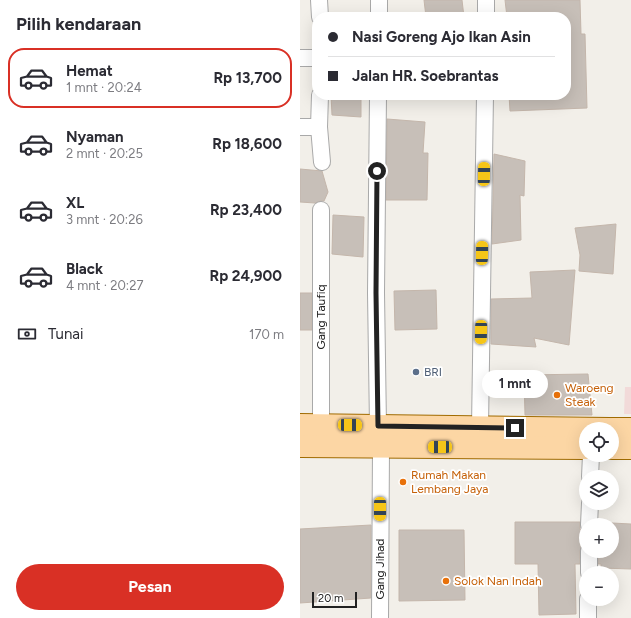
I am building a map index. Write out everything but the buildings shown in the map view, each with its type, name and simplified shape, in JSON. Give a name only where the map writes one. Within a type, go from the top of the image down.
[{"type":"main road","points":[[311,425],[378,426],[493,434],[579,447]]},
{"type":"main road","points":[[619,429],[631,429]]},
{"type":"main road","points":[[300,446],[381,447],[493,434],[579,430]]},
{"type":"main road","points":[[619,448],[631,448]]},
{"type":"street","points":[[319,0],[320,12]]},
{"type":"street","points":[[379,0],[379,12]]},
{"type":"street","points":[[486,0],[486,12]]},
{"type":"street","points":[[300,58],[312,58]]},
{"type":"street","points":[[320,100],[322,162]]},
{"type":"street","points":[[378,100],[376,293],[378,426]]},
{"type":"street","points":[[485,100],[493,434]]},
{"type":"street","points":[[300,127],[320,127]]},
{"type":"street","name":"Gang Taufiq","points":[[311,425],[322,210]]},
{"type":"street","name":"Gang Jihad","points":[[380,618],[381,447]]},
{"type":"street","points":[[588,606],[588,618]]},
{"type":"shaded area","points":[[625,387],[631,387],[631,414],[624,414]]},
{"type":"place","name":"BRI","points":[[416,372]]},
{"type":"place","name":"Waroeng Steak","points":[[557,395]]},
{"type":"place","name":"Rumah Makan Lembang Jaya","points":[[403,482]]},
{"type":"place","name":"Solok Nan Indah","points":[[446,581]]},
{"type":"route","points":[[377,171],[376,293],[378,426],[515,428]]}]
